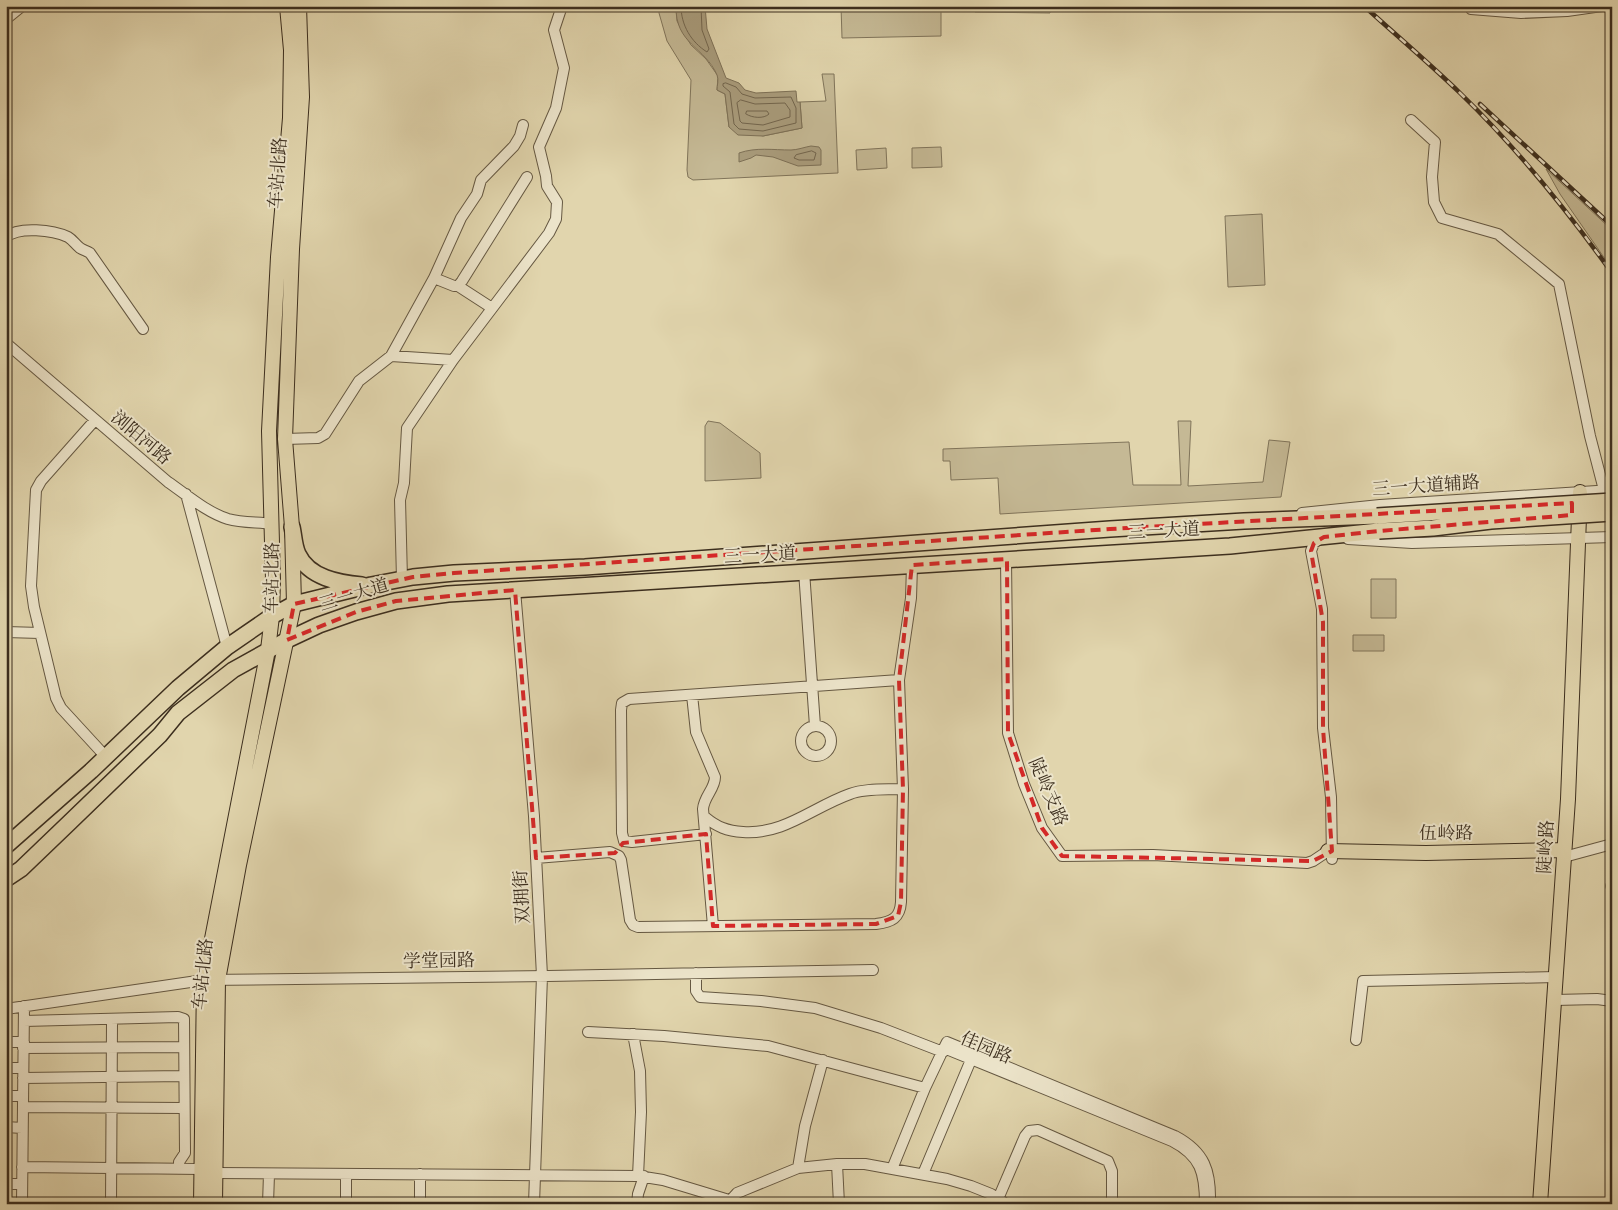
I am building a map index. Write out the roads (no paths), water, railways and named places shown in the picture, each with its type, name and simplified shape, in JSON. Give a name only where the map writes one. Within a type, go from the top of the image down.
[{"type":"highway","name":"三一大道","points":[[6,879],[21,869],[70,822],[160,735],[178,713],[233,670],[287,640],[319,625],[396,601],[448,594],[1230,546],[1324,537],[1378,523],[1609,494]]},
{"type":"highway","name":"三一大道","points":[[6,846],[106,757],[178,688],[227,647],[272,616],[294,604],[402,579],[454,573],[595,566],[1244,521],[1378,523],[1433,528],[1491,521],[1612,513]]},
{"type":"highway","points":[[1433,528],[1491,531],[1612,523]]},
{"type":"highway","points":[[292,527],[298,554],[306,565],[319,576],[372,586]]},
{"type":"main road","name":"车站北路","points":[[201,1204],[208,1171],[211,980],[268,650],[272,616],[270,422],[278,257],[290,118],[291,50],[287,6]]},
{"type":"main road","name":"车站北路","points":[[211,980],[294,604],[292,527],[285,439],[292,249],[302,97],[299,6]]},
{"type":"main road","name":"陡岭路","points":[[1532,1204],[1552,977],[1560,854],[1576,492]]},
{"type":"main road","name":"伍岭路","points":[[1330,855],[1435,852],[1560,854]]},
{"type":"main road","name":"陡岭路","points":[[1540,1204],[1554,1000],[1552,977]]},
{"type":"main road","name":"车站北路","points":[[208,1171],[215,1204]]},
{"type":"street","points":[[6,9],[10,6]]},
{"type":"street","points":[[6,19],[22,6]]},
{"type":"street","points":[[402,579],[400,500],[404,483],[407,428],[453,360],[549,233],[556,219],[557,202],[547,186],[539,148],[556,108],[564,68],[554,30],[562,6]]},
{"type":"street","points":[[1471,9],[1521,13],[1567,11],[1602,6]]},
{"type":"street","points":[[1411,120],[1436,142],[1432,178],[1434,202],[1442,218],[1498,234],[1558,284],[1590,436],[1609,494]]},
{"type":"street","points":[[285,439],[318,438],[325,434],[359,381],[391,356],[434,278],[461,218],[477,194],[481,180],[514,146],[520,136],[523,125]]},
{"type":"street","points":[[458,286],[527,177]]},
{"type":"street","points":[[6,237],[12,232],[24,230],[54,232],[70,238],[79,247],[90,253],[143,329]]},
{"type":"street","points":[[434,278],[451,286],[458,286],[492,308]]},
{"type":"street","name":"浏阳河路","points":[[6,343],[168,482],[215,514],[231,520],[272,524]]},
{"type":"street","points":[[391,356],[453,360]]},
{"type":"street","points":[[95,420],[41,481],[36,490],[31,586],[56,698],[61,708],[106,757]]},
{"type":"street","name":"三一大道辅路","points":[[1244,521],[1318,510],[1371,505],[1576,492],[1609,494]]},
{"type":"street","points":[[186,494],[227,647]]},
{"type":"street","points":[[1330,855],[1331,797],[1322,728],[1322,609],[1311,551],[1314,543],[1324,537],[1412,543],[1612,537]]},
{"type":"street","points":[[1285,541],[1296,543],[1304,548],[1306,552],[1318,610],[1318,729],[1326,784],[1330,855]]},
{"type":"street","name":"陡岭支路","points":[[1006,559],[1008,733],[1024,784],[1042,828],[1062,856],[1153,855],[1307,863],[1330,855]]},
{"type":"street","points":[[536,858],[615,853],[621,860],[630,920],[633,925],[638,927],[876,924],[885,923],[898,916],[901,902],[903,789],[899,680],[911,598],[912,566]]},
{"type":"street","points":[[804,571],[815,726]]},
{"type":"street","name":"双拥街","points":[[515,590],[536,858],[542,976],[534,1204]]},
{"type":"street","points":[[6,632],[40,633]]},
{"type":"street","points":[[624,841],[622,833],[622,703],[629,700],[899,680]]},
{"type":"street","points":[[692,695],[696,732],[715,777],[715,782],[704,804],[713,926]]},
{"type":"street","points":[[705,817],[716,826],[724,829],[749,832],[765,831],[786,825],[849,794],[862,791],[903,789]]},
{"type":"street","points":[[624,841],[632,842],[706,834]]},
{"type":"street","points":[[615,853],[624,841]]},
{"type":"street","points":[[1560,854],[1612,844]]},
{"type":"street","name":"学堂园路","points":[[6,1009],[211,980],[873,970]]},
{"type":"street","name":"佳园路","points":[[696,973],[696,991],[700,997],[761,1001],[816,1008],[944,1050],[972,1056],[1175,1136],[1187,1142],[1206,1166],[1210,1182],[1210,1204]]},
{"type":"street","points":[[1356,1040],[1363,981],[1552,977]]},
{"type":"street","points":[[1554,1000],[1597,999],[1612,1002]]},
{"type":"street","points":[[22,1204],[24,1006]]},
{"type":"street","points":[[24,1021],[178,1016],[184,1019],[185,1153],[179,1162],[179,1169]]},
{"type":"street","points":[[111,1204],[112,1022]]},
{"type":"street","points":[[588,1032],[768,1046],[925,1088]]},
{"type":"street","points":[[633,1034],[640,1071],[641,1089],[641,1176],[638,1204]]},
{"type":"street","points":[[6,1042],[23,1045],[112,1048],[184,1047]]},
{"type":"street","points":[[892,1169],[925,1088],[944,1050]]},
{"type":"street","points":[[923,1174],[972,1056]]},
{"type":"street","name":"佳园路","points":[[972,1056],[1184,1147],[1190,1152],[1201,1168],[1205,1204]]},
{"type":"street","points":[[798,1168],[805,1126],[823,1060]]},
{"type":"street","points":[[6,1068],[23,1073],[112,1077],[184,1076]]},
{"type":"street","points":[[6,1096],[23,1096]]},
{"type":"street","points":[[23,1107],[184,1108]]},
{"type":"street","points":[[6,1127],[22,1128]]},
{"type":"street","points":[[22,1167],[179,1169],[269,1174],[641,1176],[663,1180],[728,1202],[737,1193],[749,1187],[798,1168],[837,1164],[865,1164],[923,1174],[971,1186],[1002,1201],[1025,1136],[1029,1131],[1038,1130],[1108,1161],[1112,1171],[1112,1204]]},
{"type":"street","points":[[837,1164],[839,1204]]},
{"type":"street","points":[[268,1204],[269,1174]]},
{"type":"street","points":[[346,1174],[346,1204]]},
{"type":"street","points":[[420,1174],[420,1204]]},
{"type":"street","points":[[6,1184],[22,1184]]},
{"type":"water","points":[[676,6],[705,6],[707,29],[726,78],[739,83],[745,90],[756,93],[796,91],[797,102],[800,102],[802,128],[763,136],[738,135],[729,127],[725,94],[717,90],[717,75],[712,66],[680,29]]},
{"type":"water","points":[[811,146],[819,147],[821,150],[821,165],[798,166],[773,157],[756,155],[739,162],[739,153],[745,151],[758,149],[793,150]]},
{"type":"railway","points":[[1364,6],[1448,82],[1501,135],[1559,202],[1612,273]]},
{"type":"railway","points":[[1480,104],[1612,226]]}]
